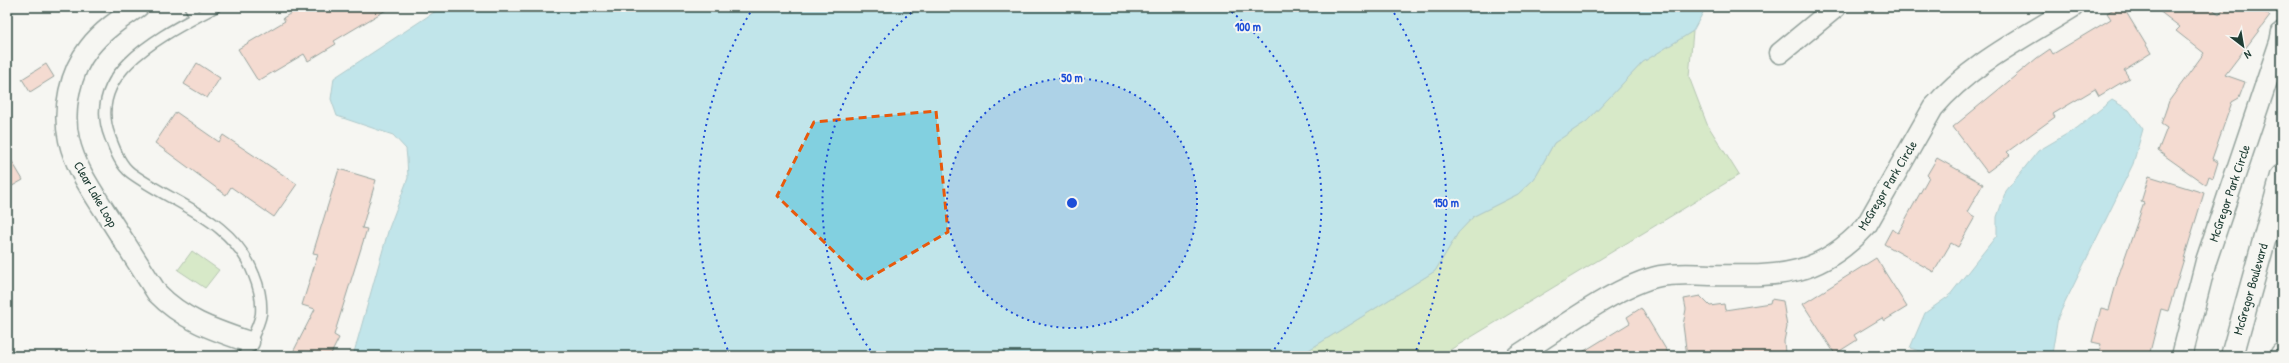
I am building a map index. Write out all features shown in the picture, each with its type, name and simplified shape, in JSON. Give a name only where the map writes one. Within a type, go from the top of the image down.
[{"type":"main road","name":"McGregor Boulevard","points":[[2232,356],[2282,176]]},
{"type":"street","name":"Clear Lake Loop","points":[[138,7],[105,31],[89,48],[79,63],[68,102],[66,122],[69,141],[84,178],[157,293],[172,308],[247,349]]},
{"type":"street","points":[[1780,53],[1836,7]]},
{"type":"street","name":"McGregor Park Circle","points":[[1517,356],[1610,298],[1640,283],[1659,276],[1681,274],[1774,275],[1795,272],[1817,265],[1833,256],[1851,242],[1866,226],[1933,108],[1945,94],[1979,66],[2073,7]]},
{"type":"street","name":"McGregor Park Circle","points":[[2182,356],[2206,261],[2278,50],[2282,32]]},
{"type":"lane","points":[[190,7],[196,17]]},
{"type":"lane","points":[[215,7],[152,44],[128,62],[113,80],[107,99],[105,113],[108,132],[119,158],[130,172],[219,226],[243,252],[254,274],[260,294],[261,314],[247,349]]},
{"type":"highlighted area","points":[[936,111],[948,232],[864,281],[777,196],[814,122]]},
{"type":"green space","points":[[1693,31],[1689,77],[1707,124],[1739,175],[1440,356],[1299,356],[1435,271],[1458,233],[1474,216],[1518,194],[1534,179],[1554,143],[1587,121],[1643,62]]},
{"type":"green space","points":[[192,251],[219,270],[205,288],[178,270]]},
{"type":"water","points":[[442,7],[1706,7],[1693,31],[1643,62],[1587,121],[1554,143],[1534,179],[1518,194],[1474,216],[1458,233],[1435,271],[1299,356],[353,356],[389,228],[408,178],[407,159],[406,149],[393,135],[337,116],[331,99],[334,78]]},
{"type":"water","points":[[2112,100],[2129,110],[2143,129],[2133,164],[2058,317],[2052,354],[2050,356],[1937,356],[1910,348],[1925,313],[1949,296],[1997,235],[1997,217],[2006,191],[2038,151],[2077,128]]},
{"type":"building","points":[[301,7],[391,7],[334,41],[336,44],[308,61],[304,54],[258,81],[238,49],[285,21],[283,18]]},
{"type":"building","points":[[2117,7],[2123,7],[2151,53],[2124,70],[2129,78],[2099,96],[2095,89],[2053,114],[2055,117],[2007,152],[2010,155],[1987,172],[1953,127],[2050,49],[2053,54],[2111,19],[2107,13]]},
{"type":"building","points":[[2154,7],[2210,7],[2219,14],[2225,7],[2258,7],[2270,16],[2225,75],[2245,82],[2239,98],[2232,102],[2212,159],[2218,162],[2213,178],[2209,176],[2206,185],[2158,151],[2167,128],[2161,124],[2169,101],[2204,53],[2176,31],[2180,27]]},
{"type":"building","points":[[197,63],[220,78],[207,98],[184,84]]},
{"type":"building","points":[[46,64],[54,77],[30,92],[22,79]]},
{"type":"building","points":[[176,112],[219,142],[223,135],[297,184],[274,217],[231,187],[226,195],[155,143]]},
{"type":"building","points":[[7,153],[23,180],[7,189]]},
{"type":"building","points":[[1937,158],[1983,184],[1967,212],[1975,217],[1958,247],[1951,243],[1934,272],[1884,244],[1892,229],[1898,233],[1929,177],[1927,175]]},
{"type":"building","points":[[339,169],[376,180],[362,228],[367,229],[334,335],[339,338],[330,356],[291,356],[315,309],[302,305],[318,254],[313,253]]},
{"type":"building","points":[[2149,176],[2204,193],[2168,311],[2161,309],[2149,356],[2098,356],[2101,344],[2092,342],[2101,308],[2109,310],[2118,277],[2144,203],[2141,202]]},
{"type":"building","points":[[1876,258],[1907,307],[1884,321],[1882,318],[1854,335],[1857,340],[1835,354],[1803,304]]},
{"type":"building","points":[[1700,296],[1710,306],[1724,304],[1725,310],[1770,303],[1771,299],[1783,301],[1787,327],[1784,341],[1785,353],[1767,356],[1687,356],[1683,325],[1686,309],[1684,299]]},
{"type":"building","points":[[1641,308],[1670,356],[1576,356],[1630,323],[1627,317]]}]
